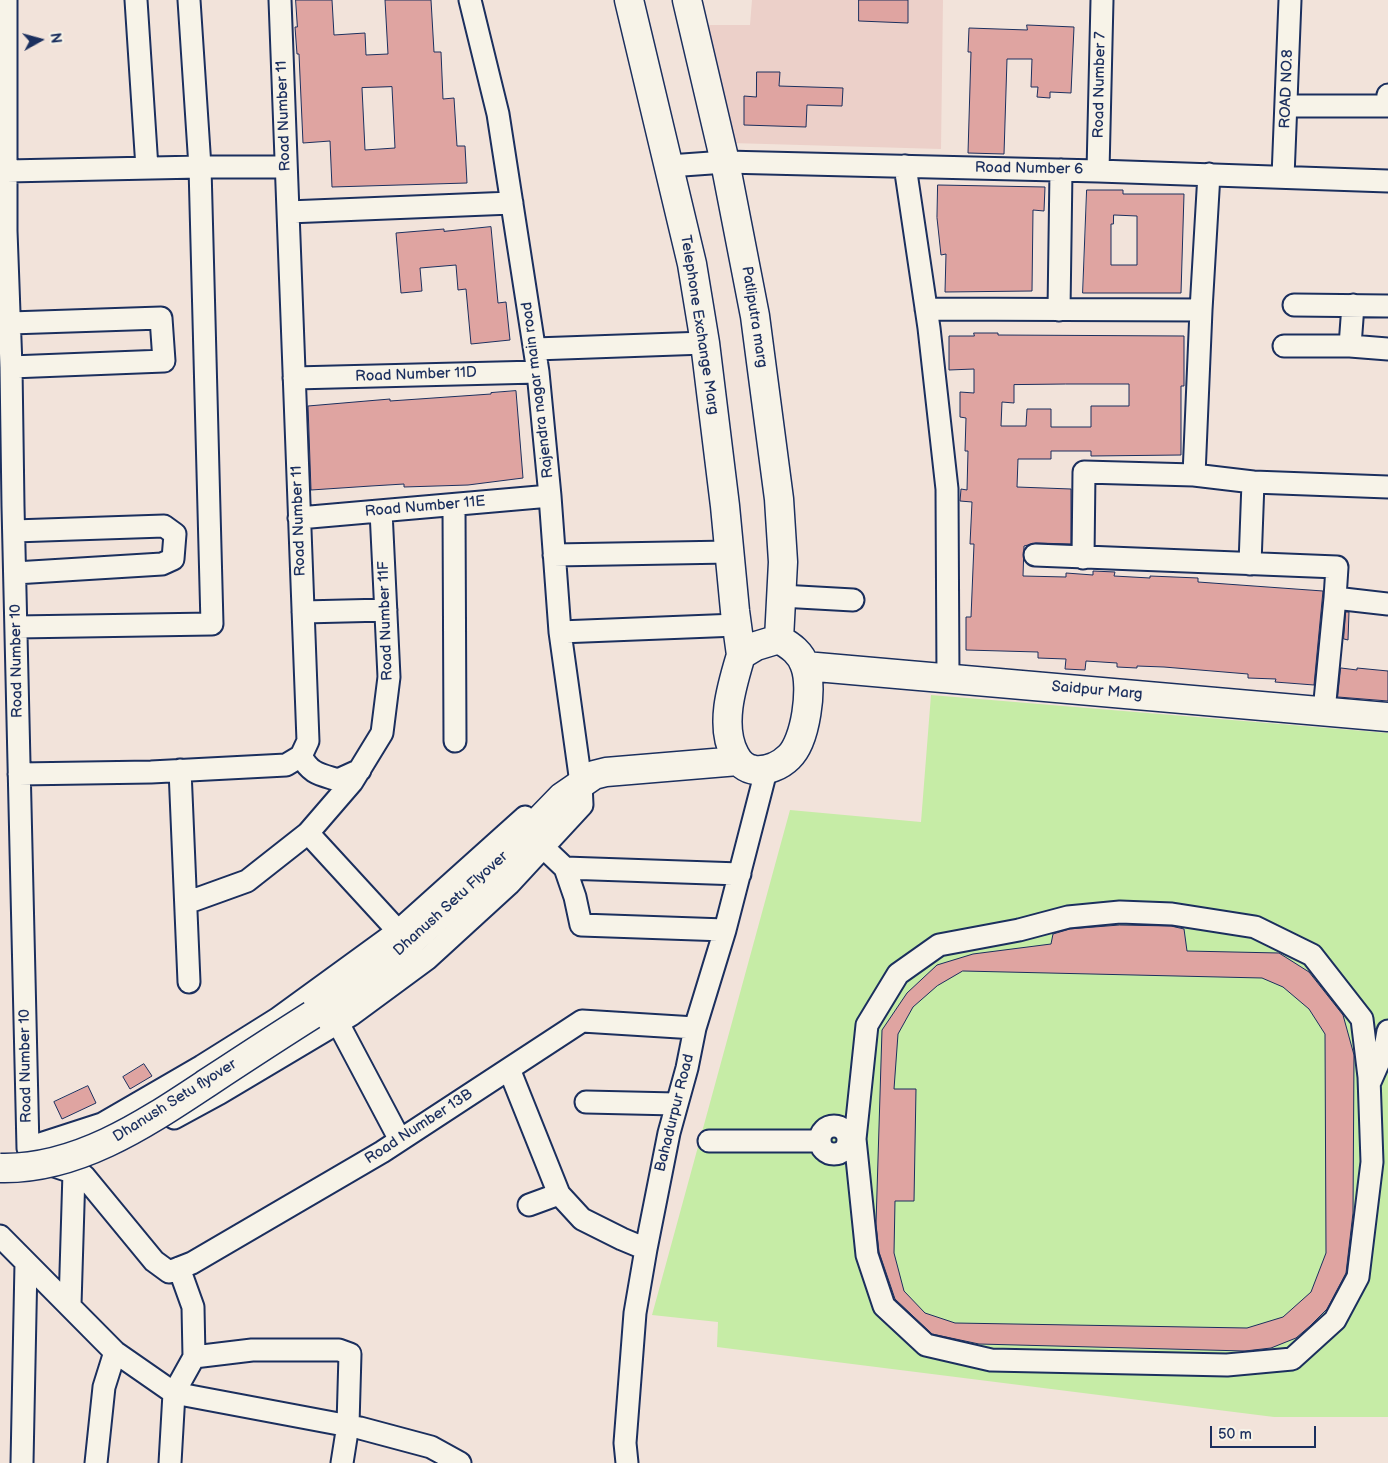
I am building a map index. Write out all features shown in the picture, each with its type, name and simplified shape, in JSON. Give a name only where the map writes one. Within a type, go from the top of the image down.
[{"type":"main road","name":"Telephone Exchange Marg","points":[[629,0],[692,264],[705,343],[741,655]]},
{"type":"main road","name":"Patliputra marg","points":[[687,0],[725,162],[756,316],[778,489],[783,562],[780,639]]},
{"type":"main road","points":[[780,639],[792,646],[800,655],[805,666],[809,686],[806,714],[800,739],[790,756],[766,771],[750,769],[738,761],[731,748],[727,732],[730,692],[741,655],[756,646],[780,639]]},
{"type":"main road","name":"Saidpur Marg","points":[[805,666],[1388,717]]},
{"type":"main road","points":[[702,764],[727,732]]},
{"type":"main road","name":"Dhanush Setu Flyover","points":[[312,1014],[378,969],[410,942],[496,865],[578,780],[606,772],[738,761]]},
{"type":"main road","name":"Dhanush Setu flyover","points":[[0,1168],[46,1164],[116,1139],[163,1112],[312,1014]]},
{"type":"street","name":"Road Number 10","points":[[6,0],[3,231],[6,311],[11,367],[6,407],[6,506],[14,531],[18,774],[28,1148]]},
{"type":"street","points":[[136,0],[147,168]]},
{"type":"street","points":[[16,627],[212,624],[200,167],[189,0]]},
{"type":"street","name":"Road Number 11","points":[[280,0],[308,741],[301,756]]},
{"type":"street","name":"Rajendra nagar main road","points":[[67,1170],[142,1136],[220,1093],[351,1015],[427,959],[509,884],[582,805],[560,632],[550,496],[535,349],[498,114],[470,0]]},
{"type":"street","name":"Road Number 7","points":[[1098,171],[1102,0]]},
{"type":"street","name":"ROAD NO.8","points":[[1283,177],[1290,0]]},
{"type":"street","points":[[1286,106],[1387,106],[1388,96]]},
{"type":"street","points":[[4,160],[147,168],[286,167]]},
{"type":"street","name":"Road Number 6","points":[[669,166],[725,162],[1388,180]]},
{"type":"street","points":[[905,166],[926,309],[947,489],[948,678]]},
{"type":"street","points":[[1060,310],[1061,170]]},
{"type":"street","points":[[1194,475],[1209,174]]},
{"type":"street","points":[[288,212],[512,203]]},
{"type":"street","points":[[1294,305],[1388,306]]},
{"type":"street","points":[[1350,346],[1353,306]]},
{"type":"street","points":[[926,309],[1201,310]]},
{"type":"street","points":[[6,311],[161,318],[164,361],[11,367]]},
{"type":"street","points":[[535,349],[705,343]]},
{"type":"street","points":[[1284,346],[1350,346],[1388,349]]},
{"type":"street","name":"Road Number 11D","points":[[294,378],[538,372]]},
{"type":"street","points":[[1083,558],[1084,472],[1194,475],[1253,482],[1388,487]]},
{"type":"street","points":[[1250,564],[1253,482]]},
{"type":"street","name":"Road Number 11E","points":[[299,518],[550,496]]},
{"type":"street","points":[[454,505],[455,741]]},
{"type":"street","name":"Road Number 11F","points":[[186,903],[247,881],[308,833],[352,782],[382,733],[389,677],[381,511]]},
{"type":"street","points":[[14,531],[164,526],[176,534],[173,560],[162,564],[15,573]]},
{"type":"street","points":[[554,555],[730,552]]},
{"type":"street","points":[[1035,555],[1337,567],[1324,711]]},
{"type":"street","points":[[781,596],[853,600]]},
{"type":"street","points":[[1335,598],[1388,604]]},
{"type":"street","points":[[303,612],[386,610]]},
{"type":"street","points":[[560,632],[737,625]]},
{"type":"street","points":[[18,774],[286,765],[301,756],[307,768],[320,775],[338,780],[360,770]]},
{"type":"street","points":[[180,770],[189,982]]},
{"type":"street","name":"Bahadurpur Road","points":[[627,1463],[625,1443],[635,1313],[646,1248],[676,1104],[687,1068],[695,1028],[725,930],[766,771]]},
{"type":"street","points":[[170,1463],[174,1393],[194,1358],[193,1307],[179,1268],[169,1272],[154,1261],[84,1176],[36,1160],[28,1148],[102,1124],[202,1066],[277,1019],[398,931],[578,780]]},
{"type":"street","points":[[308,833],[398,931]]},
{"type":"street","points":[[544,848],[566,868],[581,925],[725,930]]},
{"type":"street","points":[[566,868],[740,874]]},
{"type":"street","points":[[1120,912],[1172,914],[1255,927],[1312,955],[1362,1019],[1369,1085],[1372,1162],[1358,1277],[1335,1320],[1292,1359],[1227,1365],[991,1360],[926,1345],[884,1306],[867,1255],[852,1140],[867,1025],[898,974],[939,945],[1019,930],[1076,916],[1120,912]]},
{"type":"street","name":"Road Number 13B","points":[[179,1268],[192,1263],[400,1140],[582,1021],[695,1028]]},
{"type":"street","points":[[338,1023],[400,1140]]},
{"type":"street","points":[[1369,1085],[1385,1048],[1388,1031]]},
{"type":"street","points":[[509,1069],[559,1194],[582,1219],[622,1239],[646,1248]]},
{"type":"street","points":[[586,1102],[676,1104]]},
{"type":"street","points":[[709,1141],[820,1140],[824,1130],[833,1126],[838,1126],[845,1131],[852,1140]]},
{"type":"street","points":[[67,1170],[70,1306]]},
{"type":"street","points":[[529,1205],[559,1194]]},
{"type":"street","points":[[0,1236],[115,1352],[174,1393],[348,1425],[430,1455],[460,1463]]},
{"type":"street","points":[[22,1463],[26,1262]]},
{"type":"street","points":[[194,1358],[252,1350],[339,1350],[350,1354],[348,1425],[342,1463]]},
{"type":"street","points":[[96,1463],[104,1387],[115,1352]]},
{"type":"shaded area","points":[[752,0],[943,0],[941,149],[731,143],[705,25],[750,25]]},
{"type":"green space","points":[[931,695],[1388,733],[1388,1417],[1274,1417],[717,1347],[718,1322],[652,1315],[790,810],[921,822]]},
{"type":"building","points":[[296,0],[332,0],[334,35],[365,33],[366,55],[388,54],[385,0],[431,0],[434,52],[441,52],[443,99],[454,98],[457,146],[465,146],[467,183],[332,187],[330,141],[303,143],[299,54],[297,54],[295,27],[297,27]],"holes":[[[392,87],[395,148],[365,150],[362,88]]]},
{"type":"building","points":[[859,0],[908,0],[908,23],[859,21]]},
{"type":"building","points":[[1027,25],[1074,27],[1071,93],[1050,92],[1050,98],[1037,97],[1038,87],[1031,87],[1032,59],[1007,59],[1004,154],[968,153],[971,52],[968,52],[969,28],[1027,30]]},
{"type":"building","points":[[757,72],[780,72],[779,86],[843,88],[842,106],[807,105],[806,127],[744,125],[744,96],[756,97]]},
{"type":"building","points":[[938,185],[1045,187],[1044,211],[1033,210],[1032,291],[945,292],[946,254],[941,255],[937,218]]},
{"type":"building","points":[[1087,190],[1123,190],[1123,194],[1184,194],[1181,293],[1083,293]],"holes":[[[1114,215],[1137,216],[1137,265],[1111,265],[1111,224],[1113,224]]]},
{"type":"building","points":[[491,227],[498,303],[506,302],[510,340],[471,344],[466,289],[458,290],[456,265],[420,268],[422,291],[401,293],[396,233]]},
{"type":"building","points":[[974,333],[998,333],[998,335],[1184,336],[1184,386],[1181,386],[1181,455],[1091,456],[1091,451],[1051,451],[1051,459],[1018,459],[1017,487],[1071,489],[1071,544],[1036,543],[1024,546],[1023,576],[1066,577],[1066,573],[1093,575],[1093,571],[1115,572],[1114,576],[1198,578],[1198,582],[1323,591],[1314,685],[1275,682],[1276,679],[1248,678],[1248,674],[1164,667],[1117,667],[1117,663],[1086,661],[1085,670],[1065,669],[1066,659],[1038,658],[1038,652],[966,650],[966,617],[971,617],[974,544],[970,544],[972,502],[960,501],[961,489],[967,490],[968,451],[965,451],[966,418],[960,417],[960,392],[974,393],[974,369],[949,370],[949,336],[974,336]],"holes":[[[1129,384],[1129,406],[1091,406],[1091,427],[1051,427],[1051,409],[1027,409],[1026,426],[1001,426],[1002,402],[1014,403],[1014,385]]]},
{"type":"building","points":[[516,391],[523,478],[468,485],[404,487],[404,484],[311,490],[308,406]]},
{"type":"building","points":[[1346,612],[1349,612],[1348,640],[1344,639]]},
{"type":"building","points":[[1341,668],[1388,671],[1388,701],[1338,697]]},
{"type":"building","points":[[1120,925],[1171,926],[1184,929],[1187,951],[1279,953],[1309,972],[1343,1015],[1354,1055],[1353,1213],[1346,1273],[1327,1309],[1296,1338],[1271,1348],[1245,1351],[979,1344],[932,1334],[895,1299],[879,1252],[876,1224],[882,1030],[907,993],[937,965],[973,954],[1051,944],[1053,934],[1070,929]],"holes":[[[963,971],[1262,978],[1283,987],[1309,1009],[1325,1034],[1326,1253],[1311,1292],[1283,1317],[1247,1328],[955,1323],[925,1313],[904,1291],[894,1253],[895,1201],[914,1201],[916,1089],[894,1089],[898,1034],[913,1007],[937,986]]]},
{"type":"building","points":[[144,1064],[152,1076],[130,1089],[123,1077]]},
{"type":"building","points":[[88,1086],[96,1103],[62,1119],[54,1102]]}]
